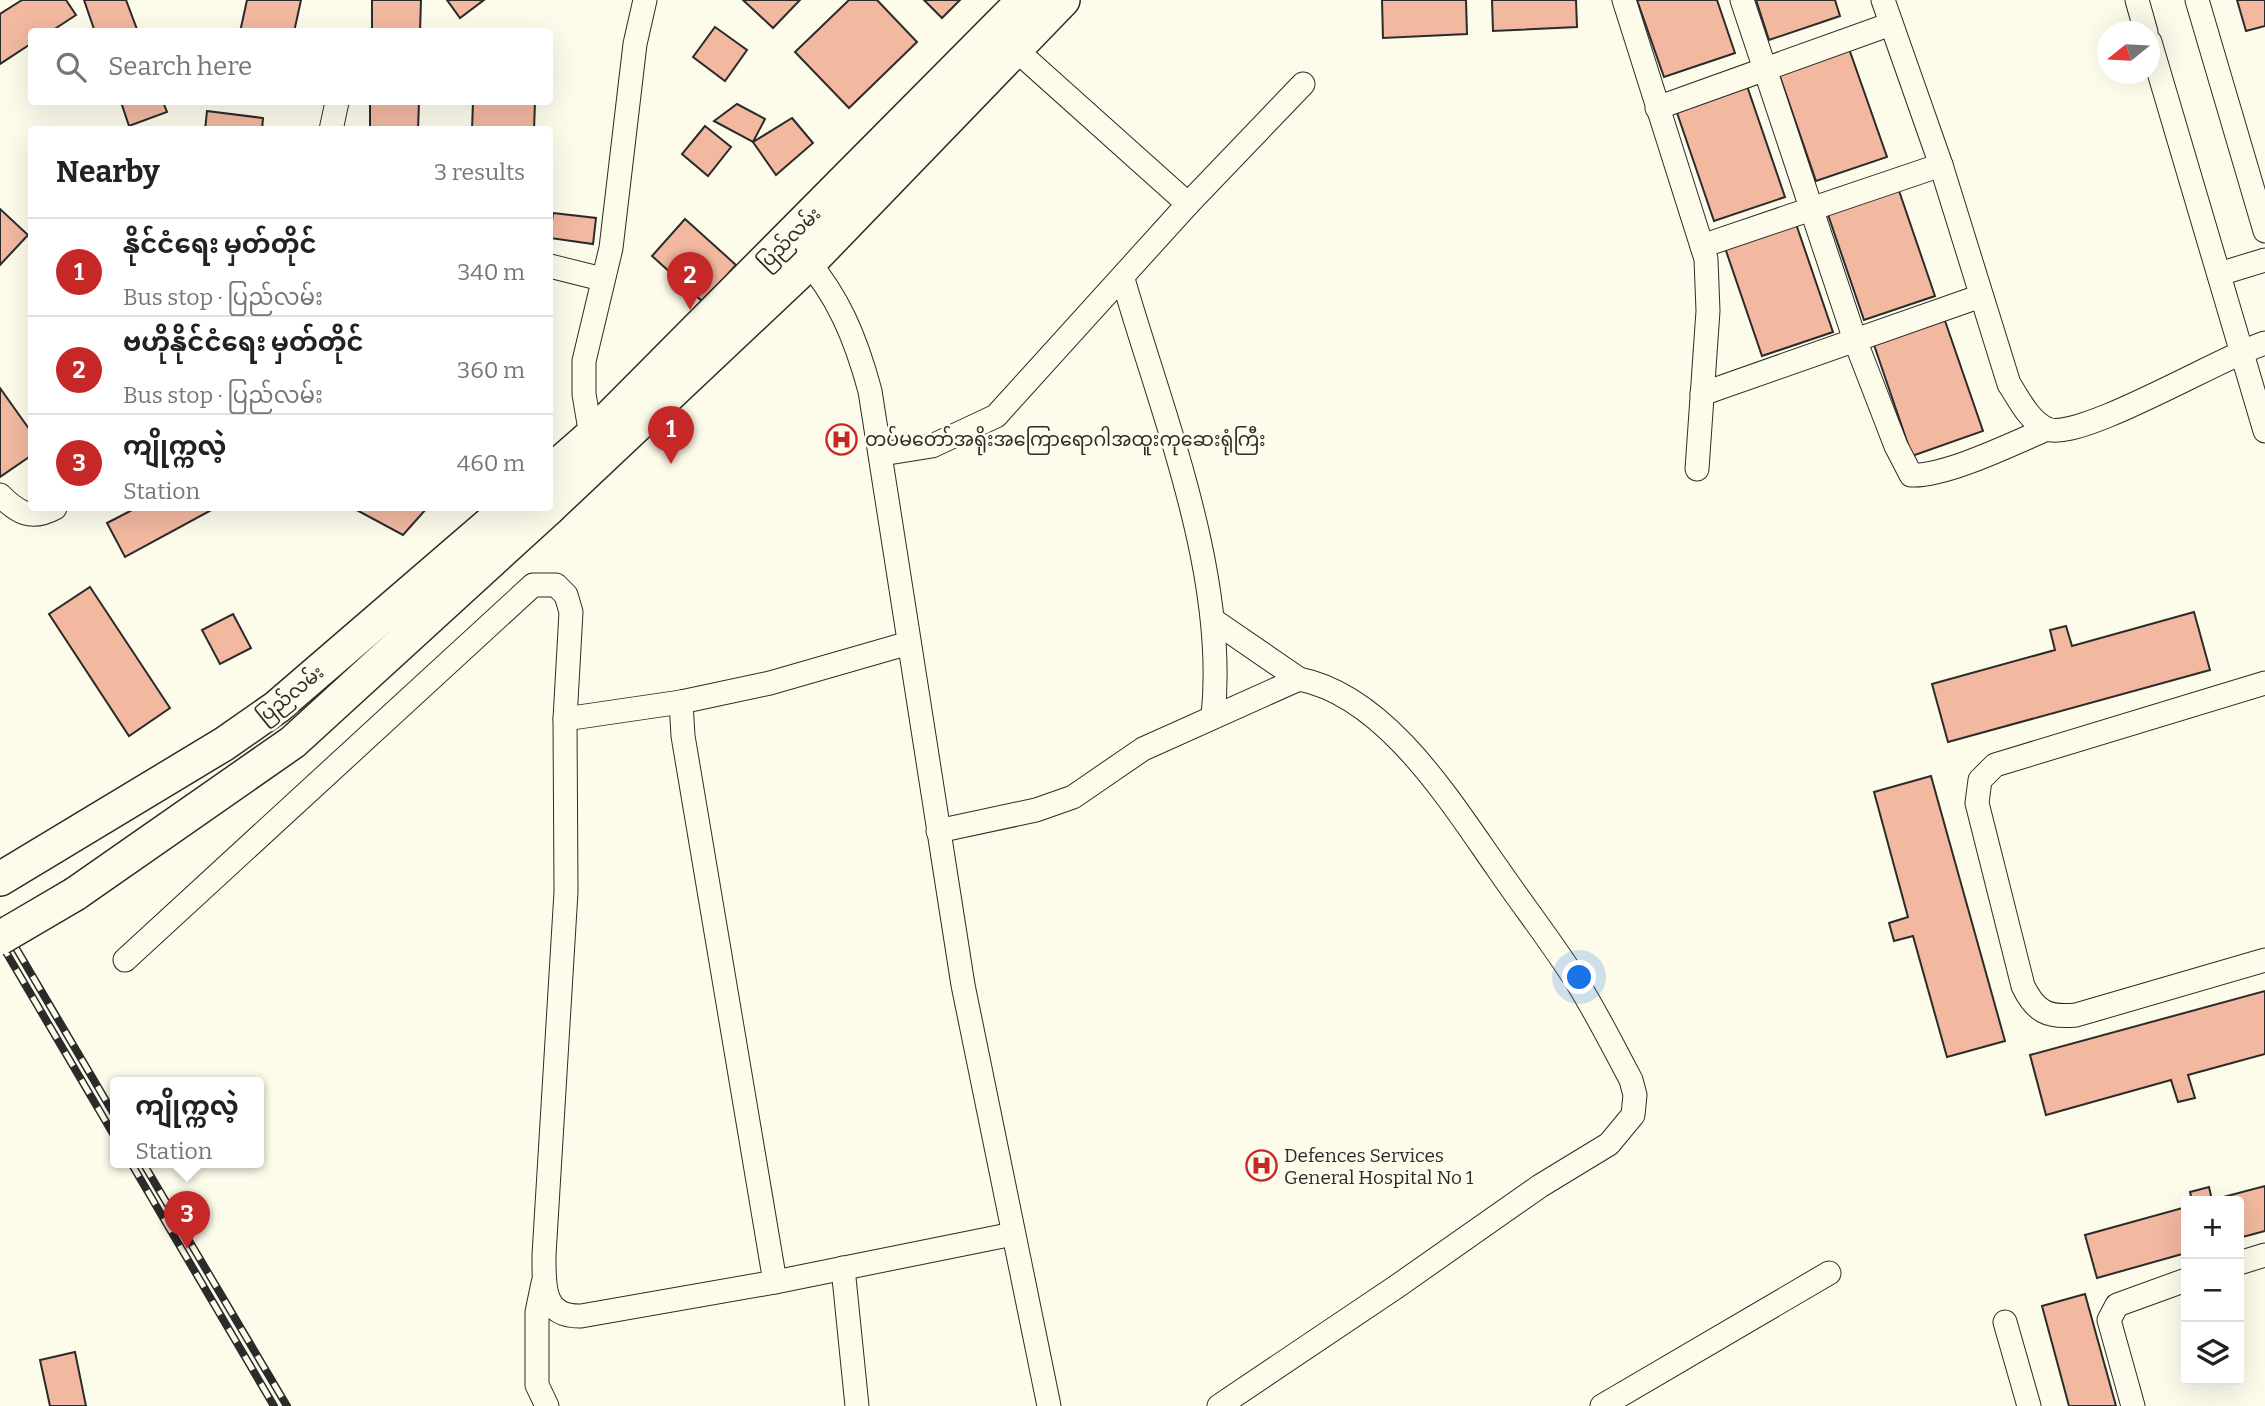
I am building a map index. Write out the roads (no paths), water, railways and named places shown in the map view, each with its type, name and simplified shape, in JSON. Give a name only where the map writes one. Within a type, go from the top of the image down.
[{"type":"highway","name":"ပြည်လမ်း","points":[[798,251],[1024,0]]},
{"type":"highway","points":[[553,503],[600,444],[798,251],[1016,49],[1063,0]]},
{"type":"highway","points":[[553,470],[600,444]]},
{"type":"highway","name":"ပြည်လမ်း","points":[[0,879],[224,744],[277,707],[505,511]]},
{"type":"highway","points":[[0,938],[75,894],[293,742],[546,511]]},
{"type":"street","points":[[600,444],[584,394],[584,361],[611,248],[635,44],[645,0]]},
{"type":"street","points":[[1624,0],[1706,259],[1708,311],[1697,469]]},
{"type":"street","points":[[1742,0],[1855,340],[1896,446],[1912,475],[1923,476],[1976,458],[2047,429],[2065,430],[2111,415],[2242,351],[2265,344]]},
{"type":"street","points":[[1883,0],[1941,165],[2009,384],[2028,414],[2047,429]]},
{"type":"street","points":[[2137,0],[2143,21]]},
{"type":"street","points":[[2197,0],[2265,231]]},
{"type":"street","points":[[1657,108],[1891,24]]},
{"type":"street","points":[[1016,49],[1188,204]]},
{"type":"street","points":[[2160,76],[2265,431]]},
{"type":"street","points":[[882,454],[932,446],[996,416],[1123,279],[1188,204],[1303,84]]},
{"type":"street","points":[[332,126],[336,105]]},
{"type":"street","points":[[1702,246],[1941,165]]},
{"type":"street","points":[[798,251],[840,305],[859,349],[882,454],[963,985],[1049,1406]]},
{"type":"street","points":[[2219,274],[2265,260]]},
{"type":"street","points":[[553,267],[602,279]]},
{"type":"street","points":[[1123,279],[1170,429],[1197,538],[1213,620],[1218,673],[1213,716]]},
{"type":"street","points":[[1702,394],[1981,296]]},
{"type":"street","points":[[0,495],[15,510],[28,515],[42,515],[49,511]]},
{"type":"street","points":[[125,960],[533,585],[556,585],[566,595],[570,612],[565,719],[566,892],[544,1280],[537,1312],[537,1385],[547,1406]]},
{"type":"street","points":[[1213,620],[1299,679],[1328,688],[1391,732],[1453,805],[1578,983],[1631,1080],[1635,1095],[1633,1115],[1609,1144],[1539,1186],[1226,1404]]},
{"type":"street","points":[[565,719],[681,702],[770,683],[909,642]]},
{"type":"street","points":[[938,831],[1036,810],[1073,797],[1143,749],[1299,679]]},
{"type":"street","points":[[2265,682],[1995,765],[1980,780],[1977,803],[2023,986],[2032,1004],[2042,1012],[2056,1017],[2076,1015],[2265,960]]},
{"type":"street","points":[[681,702],[683,736],[775,1282]]},
{"type":"street","points":[[544,1280],[547,1297],[554,1309],[565,1316],[775,1282],[1013,1234]]},
{"type":"street","points":[[2244,1261],[2265,1255]]},
{"type":"street","points":[[843,1268],[857,1406]]},
{"type":"street","points":[[1602,1406],[1829,1273]]},
{"type":"street","points":[[2133,1406],[2109,1320],[2117,1305],[2181,1282]]},
{"type":"street","points":[[2005,1322],[2029,1406]]},
{"type":"railway","points":[[0,921],[110,1108]]},
{"type":"railway","points":[[0,942],[110,1129]]},
{"type":"railway","points":[[134,1168],[274,1406]]},
{"type":"railway","points":[[146,1168],[287,1406]]},
{"type":"place","name":"ဗဟိုနိုင်ငံရေး မှတ်တိုင်","points":[[690,310]]},
{"type":"place","name":"တပ်မတော်အရိုးအကြောရောဂါအထူးကုဆေးရုံကြီး","points":[[842,439]]},
{"type":"place","name":"နိုင်ငံရေး မှတ်တိုင်","points":[[671,464]]},
{"type":"place","name":"Defences Services General Hospital No 1","points":[[1261,1166]]},
{"type":"place","name":"ကျိုက္ကလဲ့","points":[[187,1249]]}]
